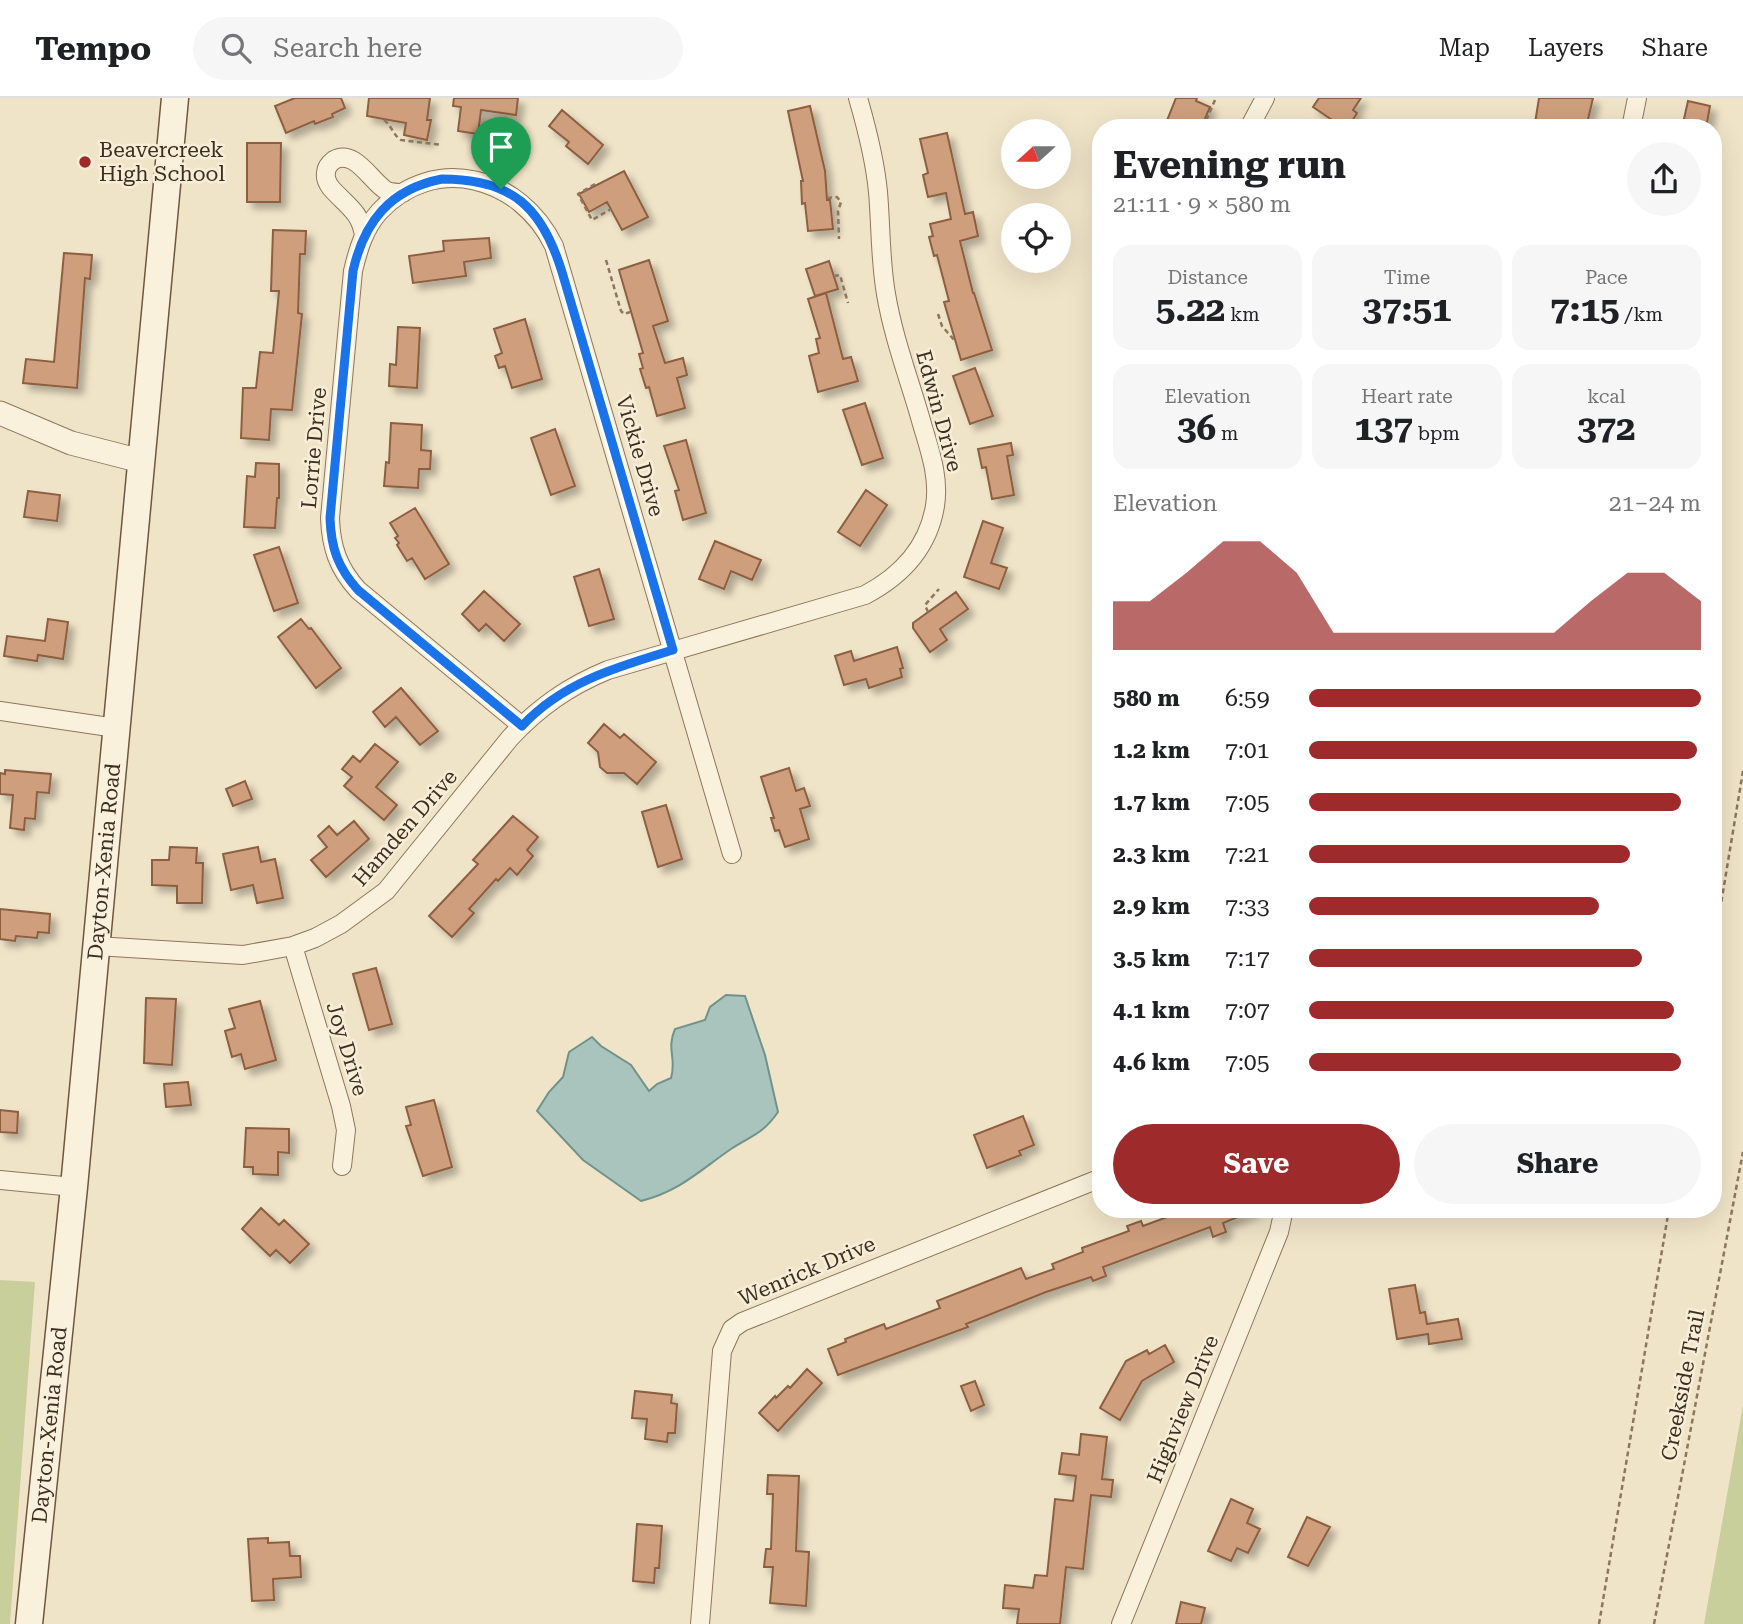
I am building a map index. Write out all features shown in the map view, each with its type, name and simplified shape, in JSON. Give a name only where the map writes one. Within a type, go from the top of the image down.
[{"type":"main road","name":"Dayton-Xenia Road","points":[[29,1624],[74,1187],[175,98]]},
{"type":"street","name":"Edwin Drive","points":[[673,650],[865,595],[884,585],[903,569],[918,551],[929,529],[935,504],[934,466],[885,293],[873,157],[858,98]]},
{"type":"street","points":[[1254,119],[1265,98]]},
{"type":"street","points":[[1633,119],[1637,98]]},
{"type":"street","points":[[363,236],[362,223],[357,212],[329,185],[326,173],[330,163],[339,158],[350,159],[384,190],[403,193]]},
{"type":"street","name":"Vickie Drive","points":[[403,193],[442,179],[482,182],[519,199],[547,231],[562,272],[732,854]]},
{"type":"street","name":"Lorrie Drive","points":[[403,193],[379,212],[363,236],[357,253],[352,279],[330,518],[331,543],[343,573],[358,590],[522,726]]},
{"type":"street","points":[[0,413],[71,443],[141,461]]},
{"type":"street","name":"Hamden Drive","points":[[96,946],[243,955],[293,946],[341,925],[386,891],[522,726],[545,704],[583,680],[673,650]]},
{"type":"street","points":[[0,711],[116,728]]},
{"type":"street","name":"Joy Drive","points":[[293,946],[341,1106],[346,1130],[342,1166]]},
{"type":"street","points":[[0,1180],[74,1187]]},
{"type":"street","name":"Wenrick Drive","points":[[701,1624],[722,1350],[732,1329],[742,1321],[1092,1182]]},
{"type":"street","name":"Highview Drive","points":[[1121,1624],[1279,1232],[1282,1218]]},
{"type":"path","points":[[1206,119],[1215,100]]},
{"type":"path","points":[[384,120],[401,140],[442,145]]},
{"type":"path","points":[[595,184],[578,194],[592,220],[611,209]]},
{"type":"path","points":[[827,198],[837,197],[841,202],[838,211],[839,239]]},
{"type":"path","points":[[606,260],[621,310],[624,314],[630,312]]},
{"type":"path","points":[[834,276],[840,275],[848,303]]},
{"type":"path","points":[[938,314],[942,326],[955,341]]},
{"type":"path","points":[[928,612],[925,605],[939,589]]},
{"type":"path","points":[[1722,898],[1743,771]]},
{"type":"path","name":"Creekside Trail","points":[[1654,1624],[1743,1152]]},
{"type":"path","points":[[1599,1624],[1667,1218]]},
{"type":"green space","points":[[0,1280],[35,1282],[10,1624],[0,1624]]},
{"type":"green space","points":[[1743,1405],[1743,1624],[1704,1624]]},
{"type":"water","points":[[726,995],[745,996],[765,1055],[778,1112],[762,1130],[689,1180],[667,1192],[641,1201],[583,1160],[537,1111],[563,1077],[569,1052],[592,1037],[631,1065],[649,1091],[671,1078],[671,1043],[675,1029],[705,1020],[710,1007]]},
{"type":"building","points":[[295,98],[341,98],[345,108],[332,114],[333,117],[315,124],[314,121],[286,133],[275,106]]},
{"type":"building","points":[[369,98],[430,98],[427,120],[431,120],[427,140],[404,135],[406,123],[367,116]]},
{"type":"building","points":[[454,98],[518,98],[516,115],[481,110],[478,134],[458,131],[461,107],[453,106]]},
{"type":"building","points":[[1176,98],[1197,98],[1196,101],[1210,107],[1205,119],[1168,119]]},
{"type":"building","points":[[1319,98],[1361,98],[1353,110],[1357,113],[1353,119],[1331,119],[1313,107]]},
{"type":"building","points":[[1539,98],[1593,98],[1588,119],[1536,119]]},
{"type":"building","points":[[1688,101],[1710,106],[1708,119],[1684,119]]},
{"type":"building","points":[[810,106],[825,171],[833,229],[808,231],[805,203],[802,204],[803,181],[788,111]]},
{"type":"building","points":[[562,110],[603,145],[588,164],[566,146],[569,142],[549,126]]},
{"type":"building","points":[[947,133],[965,214],[973,212],[978,236],[960,241],[973,293],[992,350],[961,360],[944,302],[949,301],[937,255],[934,256],[929,237],[933,236],[930,224],[951,219],[946,193],[928,197],[923,175],[928,173],[920,139]]},
{"type":"building","points":[[247,143],[281,143],[280,202],[247,202]]},
{"type":"building","points":[[624,171],[648,217],[622,230],[607,202],[589,212],[579,194]]},
{"type":"building","points":[[273,230],[306,231],[305,254],[300,254],[298,313],[302,314],[292,410],[271,409],[269,440],[241,438],[243,388],[256,388],[260,352],[273,353],[279,291],[271,291]]},
{"type":"building","points":[[489,238],[491,258],[464,262],[466,276],[413,283],[409,256],[444,251],[443,241]]},
{"type":"building","points":[[64,253],[92,255],[90,279],[85,278],[77,388],[23,383],[26,359],[54,362]]},
{"type":"building","points":[[649,260],[668,321],[653,326],[665,363],[683,358],[687,375],[677,378],[685,408],[657,416],[649,387],[646,388],[640,369],[643,368],[639,354],[643,353],[619,270]]},
{"type":"building","points":[[829,261],[838,289],[815,296],[806,269]]},
{"type":"building","points":[[826,293],[843,359],[851,357],[858,381],[818,392],[809,356],[819,353],[816,339],[820,338],[808,299]]},
{"type":"building","points":[[525,319],[542,379],[512,388],[505,366],[499,368],[495,356],[502,353],[494,329]]},
{"type":"building","points":[[398,327],[420,328],[417,388],[389,386],[390,364],[396,365]]},
{"type":"building","points":[[975,368],[993,416],[970,424],[953,376]]},
{"type":"building","points":[[865,403],[883,458],[862,465],[843,410]]},
{"type":"building","points":[[391,423],[422,425],[421,450],[431,451],[430,469],[419,469],[418,488],[384,486],[386,462],[389,463]]},
{"type":"building","points":[[555,429],[575,486],[551,495],[531,438]]},
{"type":"building","points":[[686,440],[706,513],[683,520],[675,491],[679,490],[664,446]]},
{"type":"building","points":[[1011,443],[1013,455],[1007,456],[1014,495],[992,499],[986,467],[982,468],[978,449]]},
{"type":"building","points":[[256,463],[279,464],[279,498],[275,528],[244,527],[247,476],[255,477]]},
{"type":"building","points":[[866,490],[887,505],[860,546],[838,532]]},
{"type":"building","points":[[28,491],[60,495],[57,521],[24,517]]},
{"type":"building","points":[[415,508],[449,564],[425,579],[412,558],[407,561],[397,545],[399,543],[395,538],[398,536],[390,523]]},
{"type":"building","points":[[983,521],[1003,528],[991,563],[1007,568],[999,589],[964,577]]},
{"type":"building","points":[[715,541],[761,560],[752,580],[731,571],[724,589],[699,579]]},
{"type":"building","points":[[279,547],[298,603],[274,611],[254,555]]},
{"type":"building","points":[[599,569],[614,619],[589,626],[574,577]]},
{"type":"building","points":[[484,591],[520,624],[504,641],[486,624],[479,631],[462,614]]},
{"type":"building","points":[[956,592],[968,609],[940,629],[947,640],[930,652],[913,628],[913,623]]},
{"type":"building","points":[[48,619],[68,622],[63,659],[38,655],[37,661],[4,656],[7,636],[45,641]]},
{"type":"building","points":[[301,619],[341,668],[316,688],[278,637]]},
{"type":"building","points":[[897,647],[903,668],[900,669],[902,677],[869,688],[866,679],[844,685],[835,656],[851,651],[854,661]]},
{"type":"building","points":[[401,688],[438,731],[420,745],[396,717],[385,727],[373,712]]},
{"type":"building","points":[[604,724],[620,738],[624,734],[656,762],[637,784],[624,773],[607,773],[600,767],[598,752],[588,743]]},
{"type":"building","points":[[375,744],[398,762],[376,787],[397,805],[384,820],[344,786],[352,777],[342,769],[353,756],[360,762]]},
{"type":"building","points":[[789,768],[796,791],[804,788],[810,806],[800,809],[809,839],[785,847],[779,830],[775,831],[771,818],[774,818],[761,777]]},
{"type":"building","points":[[5,770],[51,774],[49,793],[37,792],[35,819],[25,818],[24,830],[10,828],[13,795],[0,794],[0,773],[5,774]]},
{"type":"building","points":[[245,781],[252,799],[233,806],[226,789]]},
{"type":"building","points":[[666,805],[682,859],[658,867],[642,812]]},
{"type":"building","points":[[513,816],[538,837],[527,850],[533,856],[517,875],[510,868],[498,881],[496,879],[469,909],[474,913],[452,937],[429,916],[478,864],[473,860]]},
{"type":"building","points":[[354,821],[369,839],[326,877],[311,860],[327,847],[318,836],[329,826],[337,835]]},
{"type":"building","points":[[170,847],[197,848],[196,863],[203,863],[202,903],[177,903],[177,886],[152,885],[152,860],[169,860]]},
{"type":"building","points":[[258,847],[261,862],[275,859],[283,898],[257,903],[253,885],[231,890],[223,854]]},
{"type":"building","points":[[0,909],[50,914],[49,933],[38,932],[37,938],[16,936],[15,941],[0,939]]},
{"type":"building","points":[[376,968],[392,1024],[369,1030],[353,974]]},
{"type":"building","points":[[146,998],[176,999],[172,1065],[144,1063]]},
{"type":"building","points":[[260,1001],[276,1060],[245,1069],[241,1054],[232,1057],[225,1031],[235,1028],[229,1009]]},
{"type":"building","points":[[188,1082],[191,1105],[166,1107],[164,1084]]},
{"type":"building","points":[[434,1100],[452,1167],[423,1176],[406,1126],[411,1125],[406,1107]]},
{"type":"building","points":[[0,1110],[18,1112],[17,1133],[0,1132]]},
{"type":"building","points":[[1023,1116],[1034,1145],[1019,1151],[1021,1155],[987,1168],[974,1135]]},
{"type":"building","points":[[246,1128],[289,1129],[289,1153],[278,1152],[278,1175],[253,1174],[253,1167],[244,1167]]},
{"type":"building","points":[[261,1208],[279,1225],[284,1220],[309,1244],[290,1263],[276,1250],[270,1256],[242,1229]]},
{"type":"building","points":[[1165,1218],[1235,1218],[1223,1223],[1226,1232],[1213,1237],[1210,1227],[1103,1267],[1106,1276],[1093,1281],[1091,1277],[1046,1292],[966,1324],[968,1327],[838,1375],[828,1349],[846,1342],[845,1339],[884,1324],[886,1329],[940,1308],[937,1301],[1021,1268],[1026,1279],[1054,1269],[1052,1264],[1083,1252],[1082,1248],[1129,1231],[1127,1226],[1141,1221],[1143,1226]]},
{"type":"building","points":[[1415,1285],[1420,1313],[1425,1312],[1427,1324],[1458,1319],[1462,1339],[1429,1344],[1428,1334],[1397,1339],[1389,1289]]},
{"type":"building","points":[[1165,1345],[1174,1362],[1142,1381],[1120,1420],[1100,1408],[1126,1361],[1147,1350],[1149,1354]]},
{"type":"building","points":[[807,1369],[822,1383],[778,1431],[759,1413],[775,1396],[776,1398],[788,1386],[790,1388]]},
{"type":"building","points":[[975,1381],[984,1405],[971,1411],[961,1386]]},
{"type":"building","points":[[635,1391],[672,1395],[671,1403],[677,1404],[675,1433],[668,1433],[667,1442],[645,1439],[647,1419],[632,1418]]},
{"type":"building","points":[[1081,1434],[1107,1437],[1102,1479],[1113,1480],[1111,1497],[1091,1495],[1083,1569],[1066,1567],[1060,1624],[1017,1624],[1019,1609],[1003,1608],[1005,1585],[1033,1588],[1035,1575],[1047,1576],[1055,1499],[1073,1501],[1076,1476],[1059,1474],[1062,1453],[1079,1455]]},
{"type":"building","points":[[768,1475],[799,1476],[796,1551],[809,1552],[806,1606],[770,1603],[773,1567],[764,1567],[766,1549],[771,1549],[773,1494],[767,1494]]},
{"type":"building","points":[[1231,1499],[1253,1509],[1247,1523],[1260,1529],[1248,1553],[1237,1548],[1231,1561],[1208,1551]]},
{"type":"building","points":[[1307,1517],[1330,1527],[1308,1566],[1288,1557]]},
{"type":"building","points":[[637,1524],[662,1526],[659,1568],[655,1568],[654,1583],[633,1581]]},
{"type":"building","points":[[268,1538],[268,1543],[289,1542],[290,1556],[300,1556],[301,1577],[273,1579],[274,1600],[252,1601],[248,1539]]},
{"type":"building","points":[[1181,1602],[1205,1608],[1201,1624],[1176,1624]]},
{"type":"place","name":"Beavercreek High School","points":[[85,162]]},
{"type":"route","points":[[442,179],[462,179],[501,189],[519,199],[534,213],[554,246],[673,650],[583,680],[545,704],[522,726],[358,590],[343,573],[330,536],[353,271],[363,236],[379,212],[413,187],[442,179]]}]
